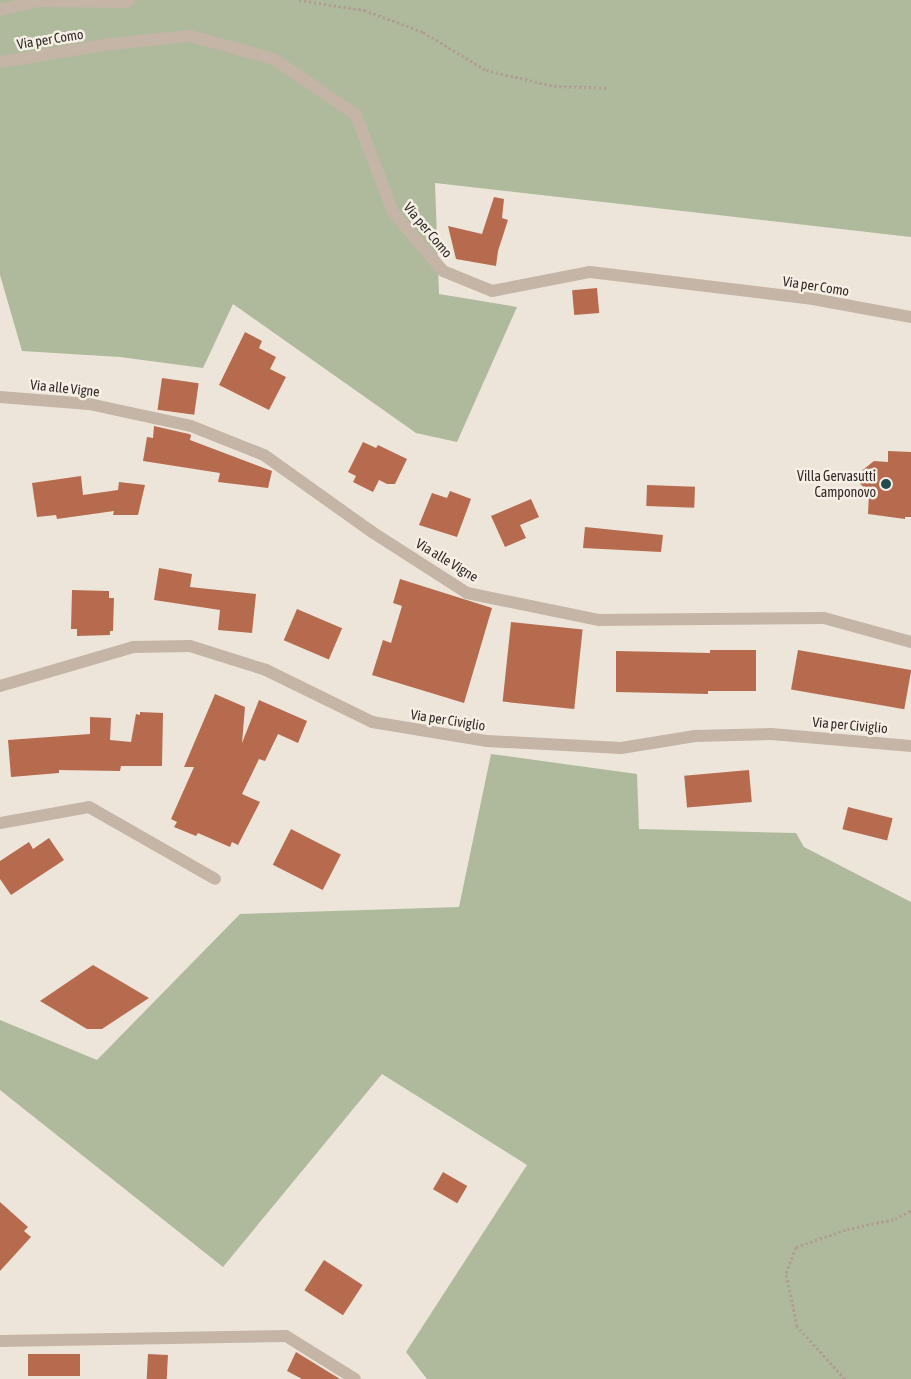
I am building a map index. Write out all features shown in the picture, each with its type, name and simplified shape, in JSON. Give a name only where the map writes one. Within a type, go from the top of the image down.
[{"type":"street","points":[[0,10],[39,1],[126,2],[130,0]]},
{"type":"street","name":"Via per Como","points":[[0,62],[110,44],[190,36],[274,59],[356,114],[393,212],[443,271],[492,291],[590,272],[814,299],[911,317]]},
{"type":"street","name":"Via alle Vigne","points":[[0,397],[89,404],[191,426],[264,455],[372,532],[467,593],[599,620],[824,618],[911,642]]},
{"type":"street","name":"Via per Civiglio","points":[[0,686],[133,647],[190,646],[266,670],[372,722],[487,742],[621,748],[695,736],[771,734],[911,746]]},
{"type":"street","points":[[0,823],[89,807],[215,878]]},
{"type":"street","points":[[0,1342],[286,1336],[355,1379]]},
{"type":"path","points":[[299,0],[364,10],[414,29],[486,70],[554,86],[608,88]]},
{"type":"path","points":[[845,1379],[796,1326],[786,1273],[796,1247],[847,1229],[895,1219],[911,1210]]},
{"type":"green space","points":[[0,0],[911,0],[911,237],[435,183],[439,294],[517,307],[457,442],[416,433],[233,304],[203,368],[120,357],[22,351],[0,275]]},
{"type":"green space","points":[[491,754],[637,774],[639,829],[796,833],[804,847],[911,902],[911,1379],[427,1379],[406,1352],[527,1165],[382,1074],[223,1267],[0,1090],[0,1020],[97,1060],[240,914],[459,907]]},
{"type":"building","points":[[494,197],[504,199],[502,218],[508,220],[498,251],[496,266],[456,259],[448,226],[482,234]]},
{"type":"building","points":[[597,288],[599,313],[574,315],[572,290]]},
{"type":"building","points":[[245,332],[262,341],[259,348],[276,357],[270,369],[286,377],[269,410],[219,385]]},
{"type":"building","points":[[162,378],[199,383],[194,415],[158,410]]},
{"type":"building","points":[[154,426],[189,434],[191,435],[190,440],[272,471],[268,488],[218,482],[220,473],[143,461],[147,437],[153,438]]},
{"type":"building","points":[[363,442],[376,448],[378,445],[407,459],[395,484],[387,484],[379,480],[373,492],[353,482],[356,476],[348,472]]},
{"type":"building","name":"Villa Gervasutti Camponovo","points":[[888,451],[911,452],[911,517],[905,517],[905,519],[868,514],[869,493],[854,477],[874,461],[888,462]]},
{"type":"building","points":[[81,476],[83,495],[118,490],[119,482],[145,485],[138,515],[113,515],[114,511],[57,519],[56,515],[37,517],[32,483]]},
{"type":"building","points":[[647,485],[695,487],[694,508],[646,506]]},
{"type":"building","points":[[450,491],[471,499],[457,537],[419,525],[432,493],[447,498]]},
{"type":"building","points":[[531,499],[539,517],[520,525],[526,538],[505,547],[491,516]]},
{"type":"building","points":[[585,527],[663,535],[661,552],[583,548]]},
{"type":"building","points":[[159,568],[192,574],[190,587],[256,594],[252,633],[218,630],[220,610],[154,600]]},
{"type":"building","points":[[400,579],[492,608],[464,703],[372,675],[383,640],[391,643],[402,606],[393,603]]},
{"type":"building","points":[[72,590],[109,591],[109,598],[114,598],[113,631],[110,631],[110,635],[77,636],[77,629],[71,629]]},
{"type":"building","points":[[297,609],[342,628],[329,659],[284,640]]},
{"type":"building","points":[[511,622],[583,630],[574,709],[503,702]]},
{"type":"building","points":[[710,650],[756,650],[756,691],[708,691],[708,694],[616,692],[616,651],[710,653]]},
{"type":"building","points":[[798,650],[911,670],[904,709],[791,689]]},
{"type":"building","points":[[215,694],[245,707],[242,743],[259,700],[307,721],[298,743],[278,734],[265,761],[259,759],[242,794],[260,802],[238,845],[232,842],[230,847],[198,833],[196,836],[174,827],[177,822],[171,819],[194,767],[184,767]]},
{"type":"building","points":[[140,712],[163,713],[162,766],[121,766],[120,771],[59,770],[59,773],[11,777],[8,740],[90,734],[90,717],[111,718],[110,740],[131,742],[136,714],[140,715]]},
{"type":"building","points":[[749,770],[752,802],[687,808],[684,776]]},
{"type":"building","points":[[848,807],[893,818],[887,840],[842,829]]},
{"type":"building","points":[[291,829],[341,854],[323,890],[273,865]]},
{"type":"building","points":[[49,838],[64,860],[11,895],[0,879],[0,861],[29,842],[33,849]]},
{"type":"building","points":[[93,965],[149,998],[102,1029],[87,1029],[40,1001]]},
{"type":"building","points":[[443,1172],[467,1186],[457,1203],[433,1189]]},
{"type":"building","points":[[0,1202],[28,1227],[24,1231],[31,1237],[0,1271]]},
{"type":"building","points":[[324,1260],[363,1285],[343,1315],[304,1290]]},
{"type":"building","points":[[296,1352],[340,1379],[302,1379],[287,1371]]},
{"type":"building","points":[[28,1354],[80,1354],[80,1376],[28,1376]]},
{"type":"building","points":[[148,1354],[168,1355],[167,1379],[147,1379]]},
{"type":"place","name":"Villa Gervasutti Camponovo","points":[[886,484]]}]
